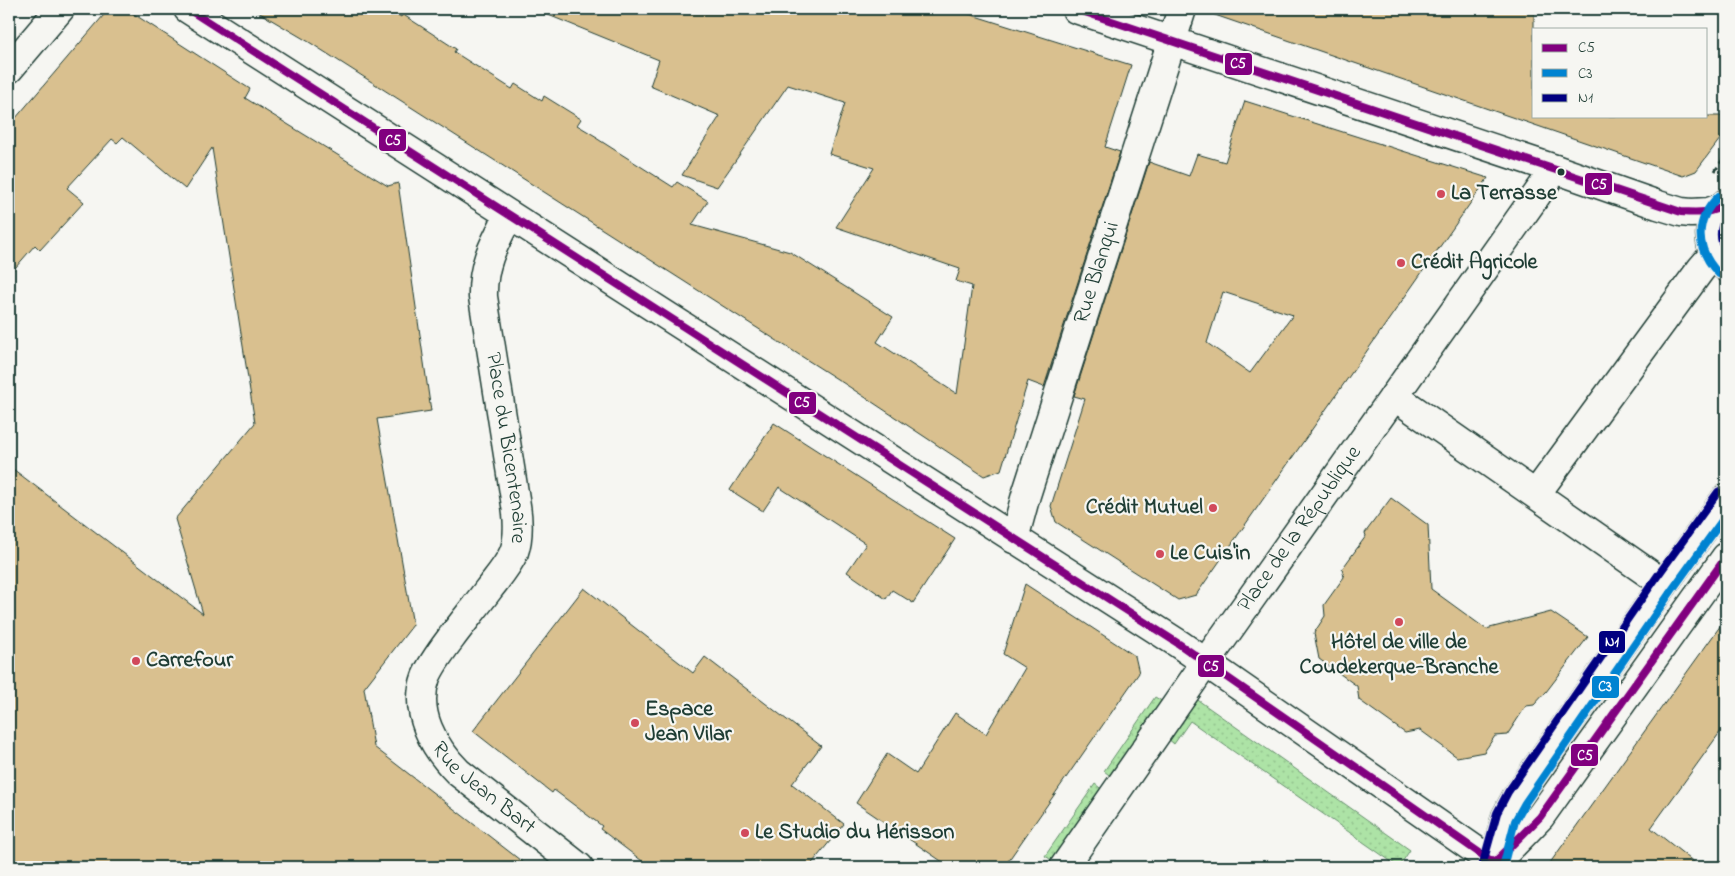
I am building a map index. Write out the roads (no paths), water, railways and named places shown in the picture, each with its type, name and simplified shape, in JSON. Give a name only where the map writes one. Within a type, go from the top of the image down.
[{"type":"street","points":[[9,69],[60,9]]},
{"type":"street","points":[[188,9],[1206,662],[1495,866]]},
{"type":"street","points":[[1076,9],[1681,212],[1700,213],[1723,206]]},
{"type":"street","name":"Rue Blanqui","points":[[1014,539],[1026,495],[1182,9]]},
{"type":"street","name":"Place de la République","points":[[1064,867],[1206,662],[1555,169]]},
{"type":"street","points":[[1536,494],[1701,269],[1720,260],[1710,238],[1710,228],[1714,217],[1723,206]]},
{"type":"street","name":"Place du Bicentenaire","points":[[424,688],[426,677],[436,658],[503,570],[514,552],[516,542],[518,516],[483,291],[487,260],[509,215]]},
{"type":"street","points":[[1394,396],[1664,584]]},
{"type":"street","points":[[1495,866],[1510,807],[1664,584],[1726,498]]},
{"type":"street","points":[[1495,866],[1540,816],[1726,557]]},
{"type":"street","name":"Rue Jean Bart","points":[[424,688],[423,712],[426,726],[447,762],[579,867]]},
{"type":"place","name":"La Terrasse","points":[[1441,194]]},
{"type":"place","name":"Crédit Agricole","points":[[1401,263]]},
{"type":"place","name":"Crédit Mutuel","points":[[1213,508]]},
{"type":"place","name":"Le Cuis'in","points":[[1160,554]]},
{"type":"place","name":"Hôtel de ville de Coudekerque-Branche","points":[[1399,622]]},
{"type":"place","name":"Carrefour","points":[[136,661]]},
{"type":"place","name":"Espace Jean Vilar","points":[[635,723]]},
{"type":"place","name":"Le Studio du Hérisson","points":[[745,833]]}]
